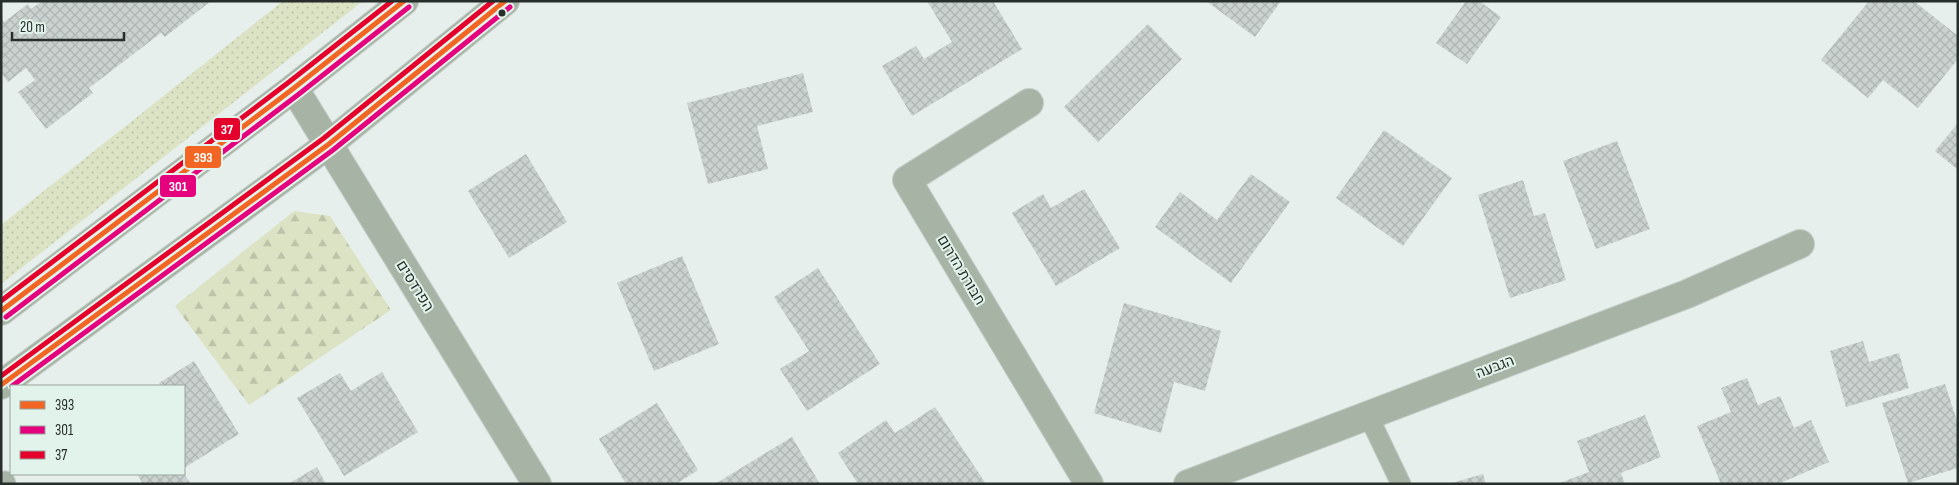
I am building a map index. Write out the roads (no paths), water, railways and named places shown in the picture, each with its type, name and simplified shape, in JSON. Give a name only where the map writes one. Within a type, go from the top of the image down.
[{"type":"main road","points":[[1,310],[294,88],[404,1]]},
{"type":"main road","points":[[1,385],[330,144],[505,1]]},
{"type":"street","name":"הפרדסים","points":[[294,88],[537,484]]},
{"type":"street","name":"חבורת הדרום","points":[[1029,102],[907,180],[1089,484]]},
{"type":"street","name":"הגבעה","points":[[1188,484],[1687,294],[1800,244]]},
{"type":"lane","points":[[1368,415],[1401,484]]}]
